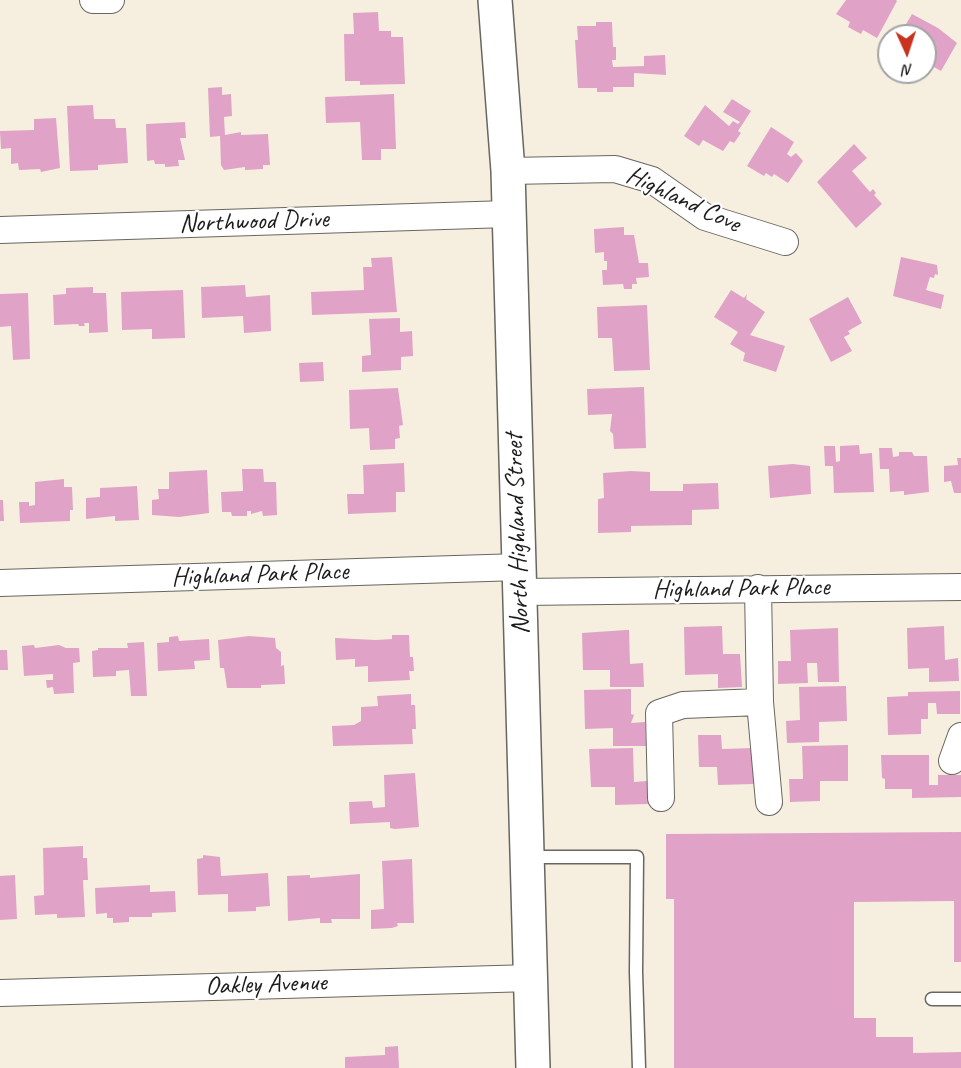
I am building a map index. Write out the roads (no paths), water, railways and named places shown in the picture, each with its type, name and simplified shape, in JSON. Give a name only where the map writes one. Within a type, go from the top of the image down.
[{"type":"main road","name":"North Highland Street","points":[[495,0],[508,171],[533,1068]]},
{"type":"street","points":[[93,0],[111,0]]},
{"type":"street","name":"Highland Cove","points":[[508,171],[615,169],[652,180],[705,216],[784,242]]},
{"type":"street","name":"Northwood Drive","points":[[0,230],[508,214]]},
{"type":"street","name":"Highland Park Place","points":[[0,583],[520,580],[758,588],[961,587]]},
{"type":"street","points":[[758,588],[760,702],[769,802]]},
{"type":"street","points":[[661,798],[659,713],[683,705],[760,702]]},
{"type":"street","points":[[952,761],[961,736]]},
{"type":"street","name":"Oakley Avenue","points":[[0,993],[532,978]]},
{"type":"lane","points":[[528,857],[637,857],[636,972],[639,1068]]},
{"type":"lane","points":[[932,999],[961,999]]}]
